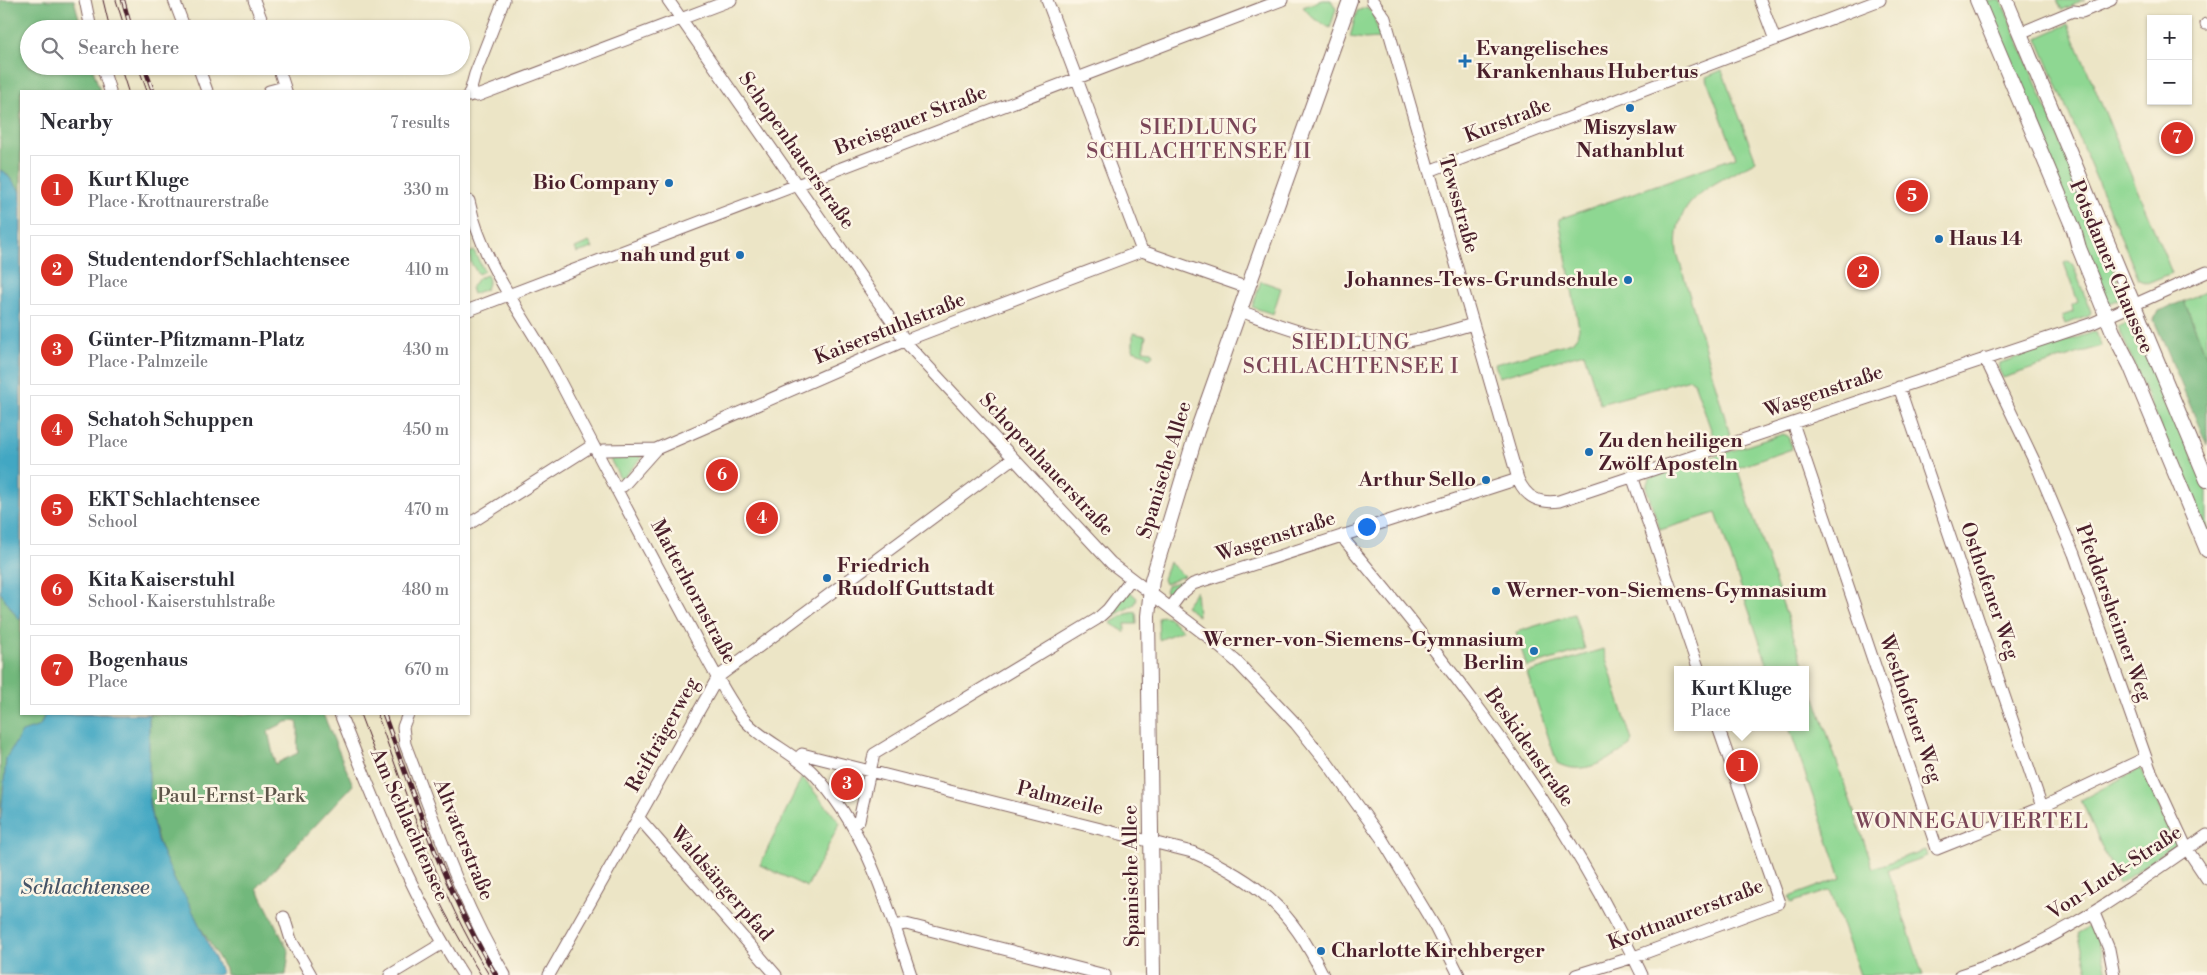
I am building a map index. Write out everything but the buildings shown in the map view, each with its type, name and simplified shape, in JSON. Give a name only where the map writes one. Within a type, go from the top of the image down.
[{"type":"main road","name":"Spanische Allee","points":[[1153,975],[1148,639],[1148,607],[1151,592],[1160,553],[1197,431],[1350,0]]},
{"type":"main road","name":"Potsdamer Chaussee","points":[[1977,0],[2074,230],[2107,318],[2130,365],[2207,550]]},
{"type":"main road","name":"Potsdamer Chaussee","points":[[2006,0],[2207,480]]},
{"type":"street","points":[[84,0],[89,20]]},
{"type":"street","points":[[174,0],[182,20]]},
{"type":"street","points":[[254,0],[262,20]]},
{"type":"street","points":[[470,92],[504,0]]},
{"type":"street","name":"Schopenhauerstraße","points":[[668,0],[904,341],[1111,562],[1131,579],[1171,607],[1237,662],[1296,724],[1328,764],[1382,839],[1435,927],[1459,975]]},
{"type":"street","points":[[470,95],[478,96],[731,0]]},
{"type":"street","points":[[1047,0],[1142,251],[1248,288]]},
{"type":"street","name":"Breisgauer Straße","points":[[470,310],[1282,0]]},
{"type":"street","name":"Tewsstraße","points":[[1372,0],[1385,18],[1518,479]]},
{"type":"street","points":[[1760,0],[1775,40]]},
{"type":"street","name":"Kurstraße","points":[[1429,171],[1775,40],[1866,2],[1880,0]]},
{"type":"street","points":[[2020,33],[2073,11],[2082,12],[2111,0]]},
{"type":"street","points":[[105,75],[110,90]]},
{"type":"street","points":[[201,75],[207,90]]},
{"type":"street","points":[[281,75],[285,89]]},
{"type":"street","name":"Matterhornstraße","points":[[470,204],[484,247],[552,367],[616,489],[740,715],[749,724],[798,758],[828,789],[853,825],[894,926],[911,975]]},
{"type":"street","name":"Kaiserstuhlstraße","points":[[470,523],[596,450],[656,449],[904,341],[1142,251]]},
{"type":"street","name":"Wasgenstraße","points":[[1171,607],[1180,594],[1193,584],[1518,479],[1522,489],[1529,495],[1540,501],[1551,502],[1632,476],[2107,318],[2207,272]]},
{"type":"street","points":[[1240,311],[1312,337],[1352,343],[1395,344],[1473,324]]},
{"type":"street","name":"Pfeddersheimer Weg","points":[[1985,358],[2039,471],[2074,554],[2146,758],[2187,849],[2207,880]]},
{"type":"street","name":"Osthofener Weg","points":[[1900,387],[2042,807]]},
{"type":"street","name":"Westhofener Weg","points":[[1793,422],[1937,849],[2042,807],[2146,758]]},
{"type":"street","name":"Kaiserstuhlstraße","points":[[616,489],[623,486],[656,449]]},
{"type":"street","name":"Reifträgerweg","points":[[548,975],[718,677],[1014,458]]},
{"type":"street","points":[[1632,476],[1698,666]]},
{"type":"street","name":"Beskidenstraße","points":[[1343,535],[1346,542],[1421,632],[1482,712],[1528,778],[1585,868],[1642,975]]},
{"type":"street","points":[[853,825],[859,820],[874,754],[1097,619],[1108,609],[1131,579]]},
{"type":"street","name":"Am Schlachtensee","points":[[340,715],[393,846],[443,943],[463,975]]},
{"type":"street","name":"Altvaterstraße","points":[[408,715],[403,727],[405,744],[468,906],[505,975]]},
{"type":"street","name":"Krottnaurerstraße","points":[[1576,975],[1634,957],[1779,903],[1719,731]]},
{"type":"street","name":"Palmzeile","points":[[798,758],[802,754],[1192,852],[1229,868],[1259,888],[1286,914],[1302,936],[1323,975]]},
{"type":"street","name":"Waldsängerpfad","points":[[638,817],[776,975]]},
{"type":"street","name":"Von-Luck-Straße","points":[[1960,975],[2034,945],[2094,913],[2207,835]]},
{"type":"street","points":[[2094,913],[2109,949],[2114,975]]},
{"type":"street","points":[[284,917],[291,940],[311,975]]},
{"type":"street","points":[[894,926],[906,924],[1105,975]]},
{"type":"street","points":[[390,975],[443,943]]},
{"type":"green space","points":[[0,0],[74,0],[80,20],[20,20],[20,75],[95,75],[100,90],[20,90],[20,191],[5,172],[0,170]]},
{"type":"green space","points":[[1322,0],[1331,0],[1336,9],[1330,28],[1312,17],[1303,7]]},
{"type":"green space","points":[[1982,0],[2001,0],[2125,297],[2108,304]]},
{"type":"green space","points":[[2057,0],[2085,0],[2062,10]]},
{"type":"green space","points":[[1367,7],[1373,14],[1380,38],[1350,37],[1357,11]]},
{"type":"green space","points":[[2068,24],[2172,273],[2147,283],[2139,280],[2037,38]]},
{"type":"green space","points":[[1722,70],[1756,161],[1712,185],[1699,194],[1689,205],[1681,218],[1677,233],[1677,252],[1730,435],[1715,441],[1694,382],[1690,379],[1600,404],[1584,353],[1499,377],[1495,364],[1572,342],[1577,336],[1579,328],[1559,219],[1736,157],[1706,77]]},
{"type":"green space","points":[[589,242],[593,248],[577,253],[575,248]]},
{"type":"green space","points":[[474,251],[484,271],[478,274],[471,263],[470,253]]},
{"type":"green space","points":[[2069,261],[2073,265],[2091,312],[2089,316],[2065,324],[2062,316],[2073,312],[2072,305],[2078,302],[2064,263]]},
{"type":"green space","points":[[487,275],[489,280],[486,289],[473,294],[471,288],[478,278]]},
{"type":"green space","points":[[1261,281],[1281,288],[1273,314],[1252,307]]},
{"type":"green space","points":[[2207,291],[2207,358],[2184,301]]},
{"type":"green space","points":[[2184,301],[2207,358],[2207,445],[2154,320],[2158,311]]},
{"type":"green space","points":[[2135,319],[2207,491],[2207,539],[2118,326]]},
{"type":"green space","points":[[2096,332],[2101,346],[2003,378],[1999,370],[2000,363]]},
{"type":"green space","points":[[1133,333],[1146,336],[1143,350],[1151,351],[1153,355],[1151,357],[1148,358],[1145,354],[1133,350]]},
{"type":"green space","points":[[1783,434],[1788,436],[1792,449],[1737,468],[1804,666],[1768,666],[1716,513],[1660,530],[1646,487],[1649,478]]},
{"type":"green space","points":[[645,454],[621,480],[608,455]]},
{"type":"green space","points":[[1169,562],[1184,576],[1165,584],[1163,579]]},
{"type":"green space","points":[[1182,581],[1186,582],[1173,596],[1165,591],[1167,585]]},
{"type":"green space","points":[[1128,590],[1137,598],[1135,604],[1106,620]]},
{"type":"green space","points":[[1196,591],[1198,616],[1185,606]]},
{"type":"green space","points":[[0,592],[20,619],[20,715],[45,715],[40,726],[6,758],[0,826]]},
{"type":"green space","points":[[1136,612],[1137,624],[1125,624],[1125,632],[1110,623],[1126,614]]},
{"type":"green space","points":[[1574,614],[1585,649],[1527,667],[1516,632]]},
{"type":"green space","points":[[1158,617],[1168,617],[1183,630],[1159,640]]},
{"type":"green space","points":[[1603,649],[1632,741],[1630,746],[1595,765],[1576,768],[1566,767],[1557,763],[1527,673]]},
{"type":"green space","points":[[1809,680],[1873,868],[1925,850],[1927,856],[1888,870],[1923,975],[1860,975],[1830,890],[1791,903],[1789,897],[1841,878],[1790,731],[1809,731]]},
{"type":"green space","name":"Paul-Ernst-Park","points":[[149,715],[323,715],[353,785],[257,888],[289,952],[286,975],[226,975],[225,969],[180,890],[161,849],[154,828],[150,806],[148,773]],"holes":[[[297,721],[298,753],[275,764],[268,731],[286,722]]]},
{"type":"green space","points":[[2141,768],[2176,844],[2119,884],[2081,800]]},
{"type":"green space","points":[[802,777],[840,823],[807,887],[760,865]]},
{"type":"green space","points":[[2089,927],[2096,932],[2108,975],[2089,975],[2078,933]]},
{"type":"water","points":[[0,170],[5,172],[20,191],[20,619],[0,592]]},
{"type":"water","name":"Schlachtensee","points":[[45,715],[149,715],[149,805],[157,840],[176,883],[187,899],[222,973],[217,975],[0,975],[0,826],[6,758],[22,732],[40,726]]},
{"type":"tram line","points":[[103,0],[108,20]]},
{"type":"tram line","points":[[116,0],[122,20]]},
{"type":"tram line","points":[[123,75],[128,90]]},
{"type":"tram line","points":[[141,75],[147,90]]},
{"type":"tram line","points":[[360,715],[414,848],[445,912],[481,975]]},
{"type":"tram line","points":[[377,715],[413,814],[440,880],[471,944],[489,975]]},
{"type":"railway","points":[[123,0],[129,20]]},
{"type":"railway","points":[[147,75],[153,90]]},
{"type":"railway","points":[[384,715],[420,814],[447,880],[478,944],[496,975]]},
{"type":"place","name":"Evangelisches Krankenhaus Hubertus","points":[[1465,61]]},
{"type":"place","name":"Miszyslaw Nathanblut","points":[[1630,108]]},
{"type":"place","name":"Bogenhaus","points":[[2177,138]]},
{"type":"place","name":"Bio Company","points":[[669,183]]},
{"type":"place","name":"EKT Schlachtensee","points":[[1912,196]]},
{"type":"place","name":"Haus 14","points":[[1939,239]]},
{"type":"place","name":"nah und gut","points":[[740,255]]},
{"type":"place","name":"Studentendorf Schlachtensee","points":[[1863,272]]},
{"type":"place","name":"Johannes-Tews-Grundschule","points":[[1628,280]]},
{"type":"place","name":"Zu den heiligen Zwölf Aposteln","points":[[1589,452]]},
{"type":"place","name":"Kita Kaiserstuhl","points":[[722,475]]},
{"type":"place","name":"Arthur Sello","points":[[1486,480]]},
{"type":"place","name":"Schatoh Schuppen","points":[[762,518]]},
{"type":"place","name":"Friedrich Rudolf Guttstadt","points":[[827,578]]},
{"type":"place","name":"Werner-von-Siemens-Gymnasium","points":[[1496,591]]},
{"type":"place","name":"Werner-von-Siemens-Gymnasium Berlin","points":[[1534,651]]},
{"type":"place","name":"Kurt Kluge","points":[[1742,766]]},
{"type":"place","name":"Günter-Pfitzmann-Platz","points":[[847,784]]},
{"type":"place","name":"Charlotte Kirchberger","points":[[1321,951]]},
{"type":"district","name":"SIEDLUNG SCHLACHTENSEE II","points":[[1199,140]]},
{"type":"district","name":"SIEDLUNG SCHLACHTENSEE I","points":[[1351,355]]},
{"type":"district","name":"WONNEGAUVIERTEL","points":[[1972,822]]}]
